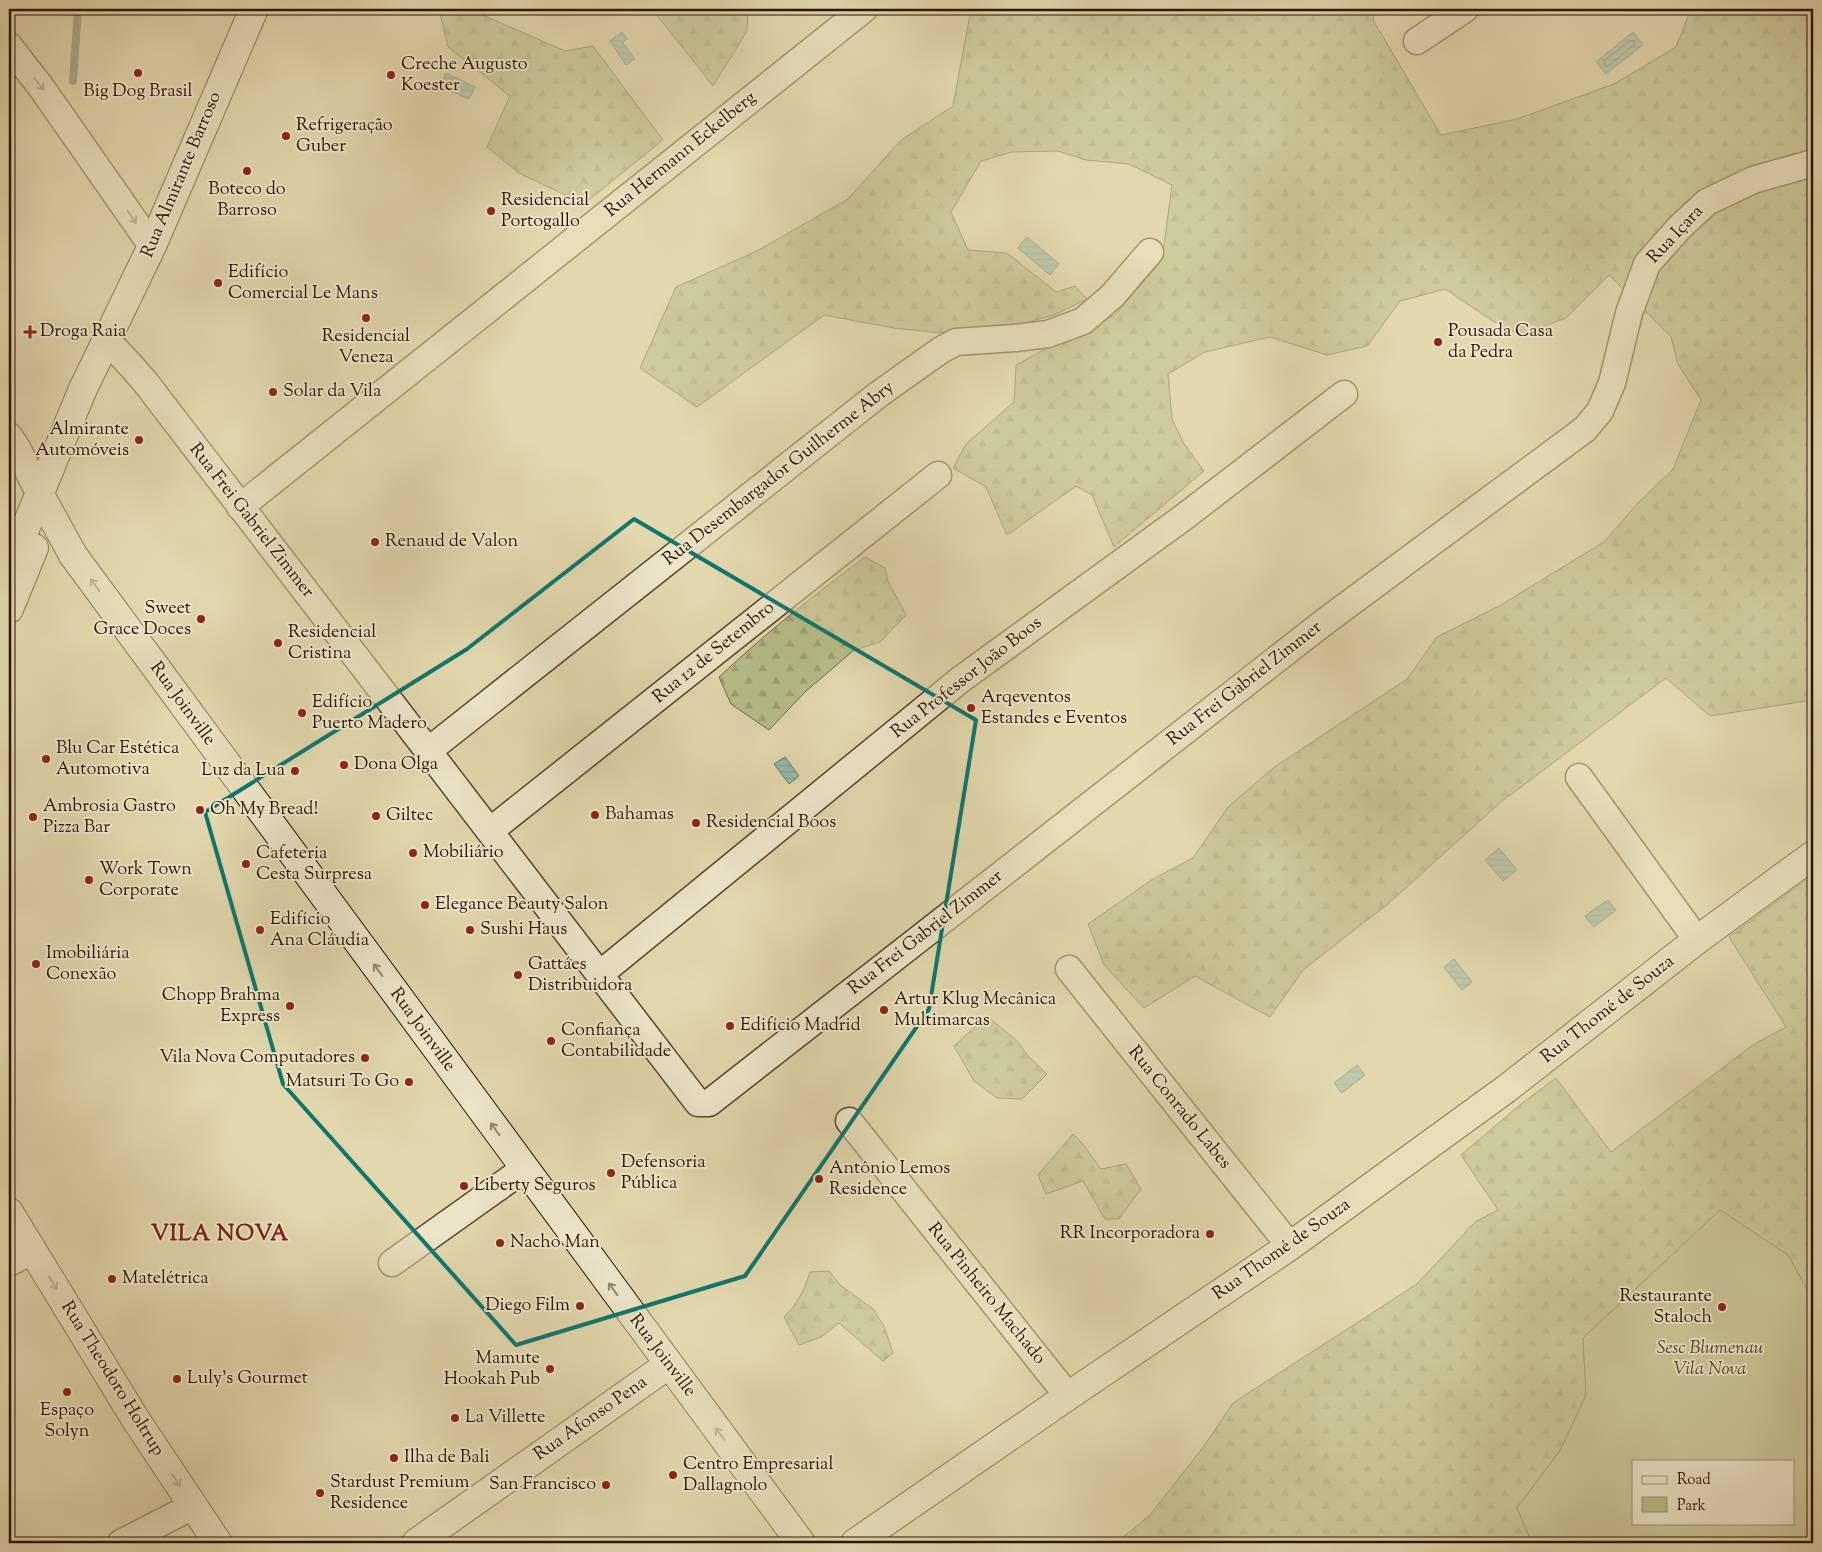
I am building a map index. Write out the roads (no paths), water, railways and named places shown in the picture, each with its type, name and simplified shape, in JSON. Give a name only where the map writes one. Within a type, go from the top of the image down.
[{"type":"main road","name":"Rua Almirante Barroso","points":[[9,568],[44,503],[96,397],[108,341],[152,246],[254,9]]},
{"type":"main road","name":"Rua Almirante Barroso","points":[[9,609],[44,503]]},
{"type":"main road","name":"Rua Joinville","points":[[44,503],[73,555],[801,1543]]},
{"type":"main road","name":"Rua Thomé de Souza","points":[[855,1543],[1290,1246],[1506,1089],[1697,940],[1813,856]]},
{"type":"main road","name":"Rua Theodoro Holtrup","points":[[9,1212],[136,1420],[218,1543]]},
{"type":"main road","name":"Rua Afonso Pena","points":[[416,1543],[668,1364]]},
{"type":"street","name":"Rua Hermann Eckelberg","points":[[240,507],[864,9]]},
{"type":"street","points":[[1418,41],[1465,9]]},
{"type":"street","points":[[9,46],[41,87],[152,246]]},
{"type":"street","name":"Rua Içara","points":[[1585,429],[1600,411],[1612,383],[1629,313],[1647,264],[1680,227],[1707,202],[1753,180],[1813,163]]},
{"type":"street","name":"Rua Desembargador Guilherme Abry","points":[[428,751],[767,485],[879,394],[941,350],[956,342],[1048,334],[1082,321],[1112,296],[1150,252]]},
{"type":"street","name":"Rua Frei Gabriel Zimmer","points":[[108,341],[133,368],[698,1103],[709,1103],[1323,623],[1585,429]]},
{"type":"street","name":"Rua Professor João Boos","points":[[600,974],[960,680],[1184,517],[1344,394]]},
{"type":"street","points":[[9,436],[44,503]]},
{"type":"street","name":"Rua 12 de Setembro","points":[[490,831],[938,475]]},
{"type":"street","points":[[1579,777],[1697,940]]},
{"type":"street","name":"Rua Conrado Labes","points":[[1069,969],[1290,1246]]},
{"type":"street","name":"Rua Pinheiro Machado","points":[[849,1121],[1068,1396]]},
{"type":"street","points":[[392,1263],[524,1168]]},
{"type":"street","points":[[9,1263],[32,1250]]},
{"type":"street","points":[[121,1543],[193,1506]]},
{"type":"water","points":[[622,32],[627,39],[623,43],[635,59],[626,65],[610,41]]},
{"type":"water","points":[[1633,32],[1643,45],[1606,74],[1596,62]]},
{"type":"water","points":[[446,73],[475,87],[469,99],[440,86]]},
{"type":"water","points":[[1027,237],[1059,264],[1050,275],[1018,248]]},
{"type":"water","points":[[785,757],[799,776],[789,784],[774,764]]},
{"type":"water","points":[[1499,848],[1517,870],[1503,881],[1485,860]]},
{"type":"water","points":[[1608,900],[1616,910],[1594,927],[1585,916]]},
{"type":"water","points":[[1454,959],[1472,982],[1462,990],[1444,967]]},
{"type":"water","points":[[1357,1065],[1365,1075],[1342,1093],[1334,1083]]},
{"type":"waterway","points":[[73,81],[78,9]]},
{"type":"place","name":"Big Dog Brasil","points":[[138,73]]},
{"type":"place","name":"Creche Augusto Koester","points":[[391,75]]},
{"type":"place","name":"Refrigeração Guber","points":[[286,136]]},
{"type":"place","name":"Boteco do Barroso","points":[[247,171]]},
{"type":"place","name":"Residencial Portogallo","points":[[491,211]]},
{"type":"place","name":"Edifício Comercial Le Mans","points":[[218,283]]},
{"type":"place","name":"Residencial Veneza","points":[[366,318]]},
{"type":"place","name":"Droga Raia","points":[[30,332]]},
{"type":"place","name":"Pousada Casa da Pedra","points":[[1438,342]]},
{"type":"place","name":"Solar da Vila","points":[[273,392]]},
{"type":"place","name":"Almirante Automóveis","points":[[139,440]]},
{"type":"place","name":"Renaud de Valon","points":[[375,542]]},
{"type":"place","name":"Sweet Grace Doces","points":[[201,619]]},
{"type":"place","name":"Residencial Cristina","points":[[278,643]]},
{"type":"place","name":"Arqeventos Estandes e Eventos","points":[[971,708]]},
{"type":"place","name":"Edifício Puerto Madero","points":[[302,713]]},
{"type":"place","name":"Blu Car Estética Automotiva","points":[[46,759]]},
{"type":"place","name":"Dona Olga","points":[[344,765]]},
{"type":"place","name":"Luz da Lua","points":[[295,771]]},
{"type":"place","name":"Oh My Bread!","points":[[200,810]]},
{"type":"place","name":"Bahamas","points":[[595,815]]},
{"type":"place","name":"Giltec","points":[[376,816]]},
{"type":"place","name":"Ambrosia Gastro Pizza Bar","points":[[33,817]]},
{"type":"place","name":"Residencial Boos","points":[[696,823]]},
{"type":"place","name":"Mobiliário","points":[[413,853]]},
{"type":"place","name":"Cafeteria Cesta Surpresa","points":[[246,864]]},
{"type":"place","name":"Work Town Corporate","points":[[89,880]]},
{"type":"place","name":"Elegance Beauty Salon","points":[[425,905]]},
{"type":"place","name":"Edifício Ana Cláudia","points":[[260,930]]},
{"type":"place","name":"Sushi Haus","points":[[470,930]]},
{"type":"place","name":"Imobiliária Conexão","points":[[36,964]]},
{"type":"place","name":"Gattáes Distribuidora","points":[[518,975]]},
{"type":"place","name":"Chopp Brahma Express","points":[[290,1006]]},
{"type":"place","name":"Artur Klug Mecânica Multimarcas","points":[[884,1010]]},
{"type":"place","name":"Edifício Madrid","points":[[730,1026]]},
{"type":"place","name":"Confiança Contabilidade","points":[[551,1041]]},
{"type":"place","name":"Vila Nova Computadores","points":[[365,1058]]},
{"type":"place","name":"Matsuri To Go","points":[[409,1082]]},
{"type":"place","name":"Defensoria Pública","points":[[611,1173]]},
{"type":"place","name":"Antônio Lemos Residence","points":[[819,1179]]},
{"type":"place","name":"Liberty Seguros","points":[[464,1186]]},
{"type":"place","name":"RR Incorporadora","points":[[1210,1234]]},
{"type":"place","name":"Nacho Man","points":[[500,1243]]},
{"type":"place","name":"Matelétrica","points":[[112,1279]]},
{"type":"place","name":"Diego Film","points":[[580,1306]]},
{"type":"place","name":"Restaurante Staloch","points":[[1722,1307]]},
{"type":"place","name":"Mamute Hookah Pub","points":[[550,1369]]},
{"type":"place","name":"Luly's Gourmet","points":[[177,1379]]},
{"type":"place","name":"Espaço Solyn","points":[[67,1392]]},
{"type":"place","name":"La Villette","points":[[455,1418]]},
{"type":"place","name":"Ilha de Bali","points":[[394,1458]]},
{"type":"place","name":"Centro Empresarial Dallagnolo","points":[[673,1475]]},
{"type":"place","name":"San Francisco","points":[[606,1485]]},
{"type":"place","name":"Stardust Premium Residence","points":[[320,1493]]},
{"type":"district","name":"VILA NOVA","points":[[220,1235]]},
{"type":"park label","name":"Sesc Blumenau Vila Nova","points":[[1710,1359]]}]
